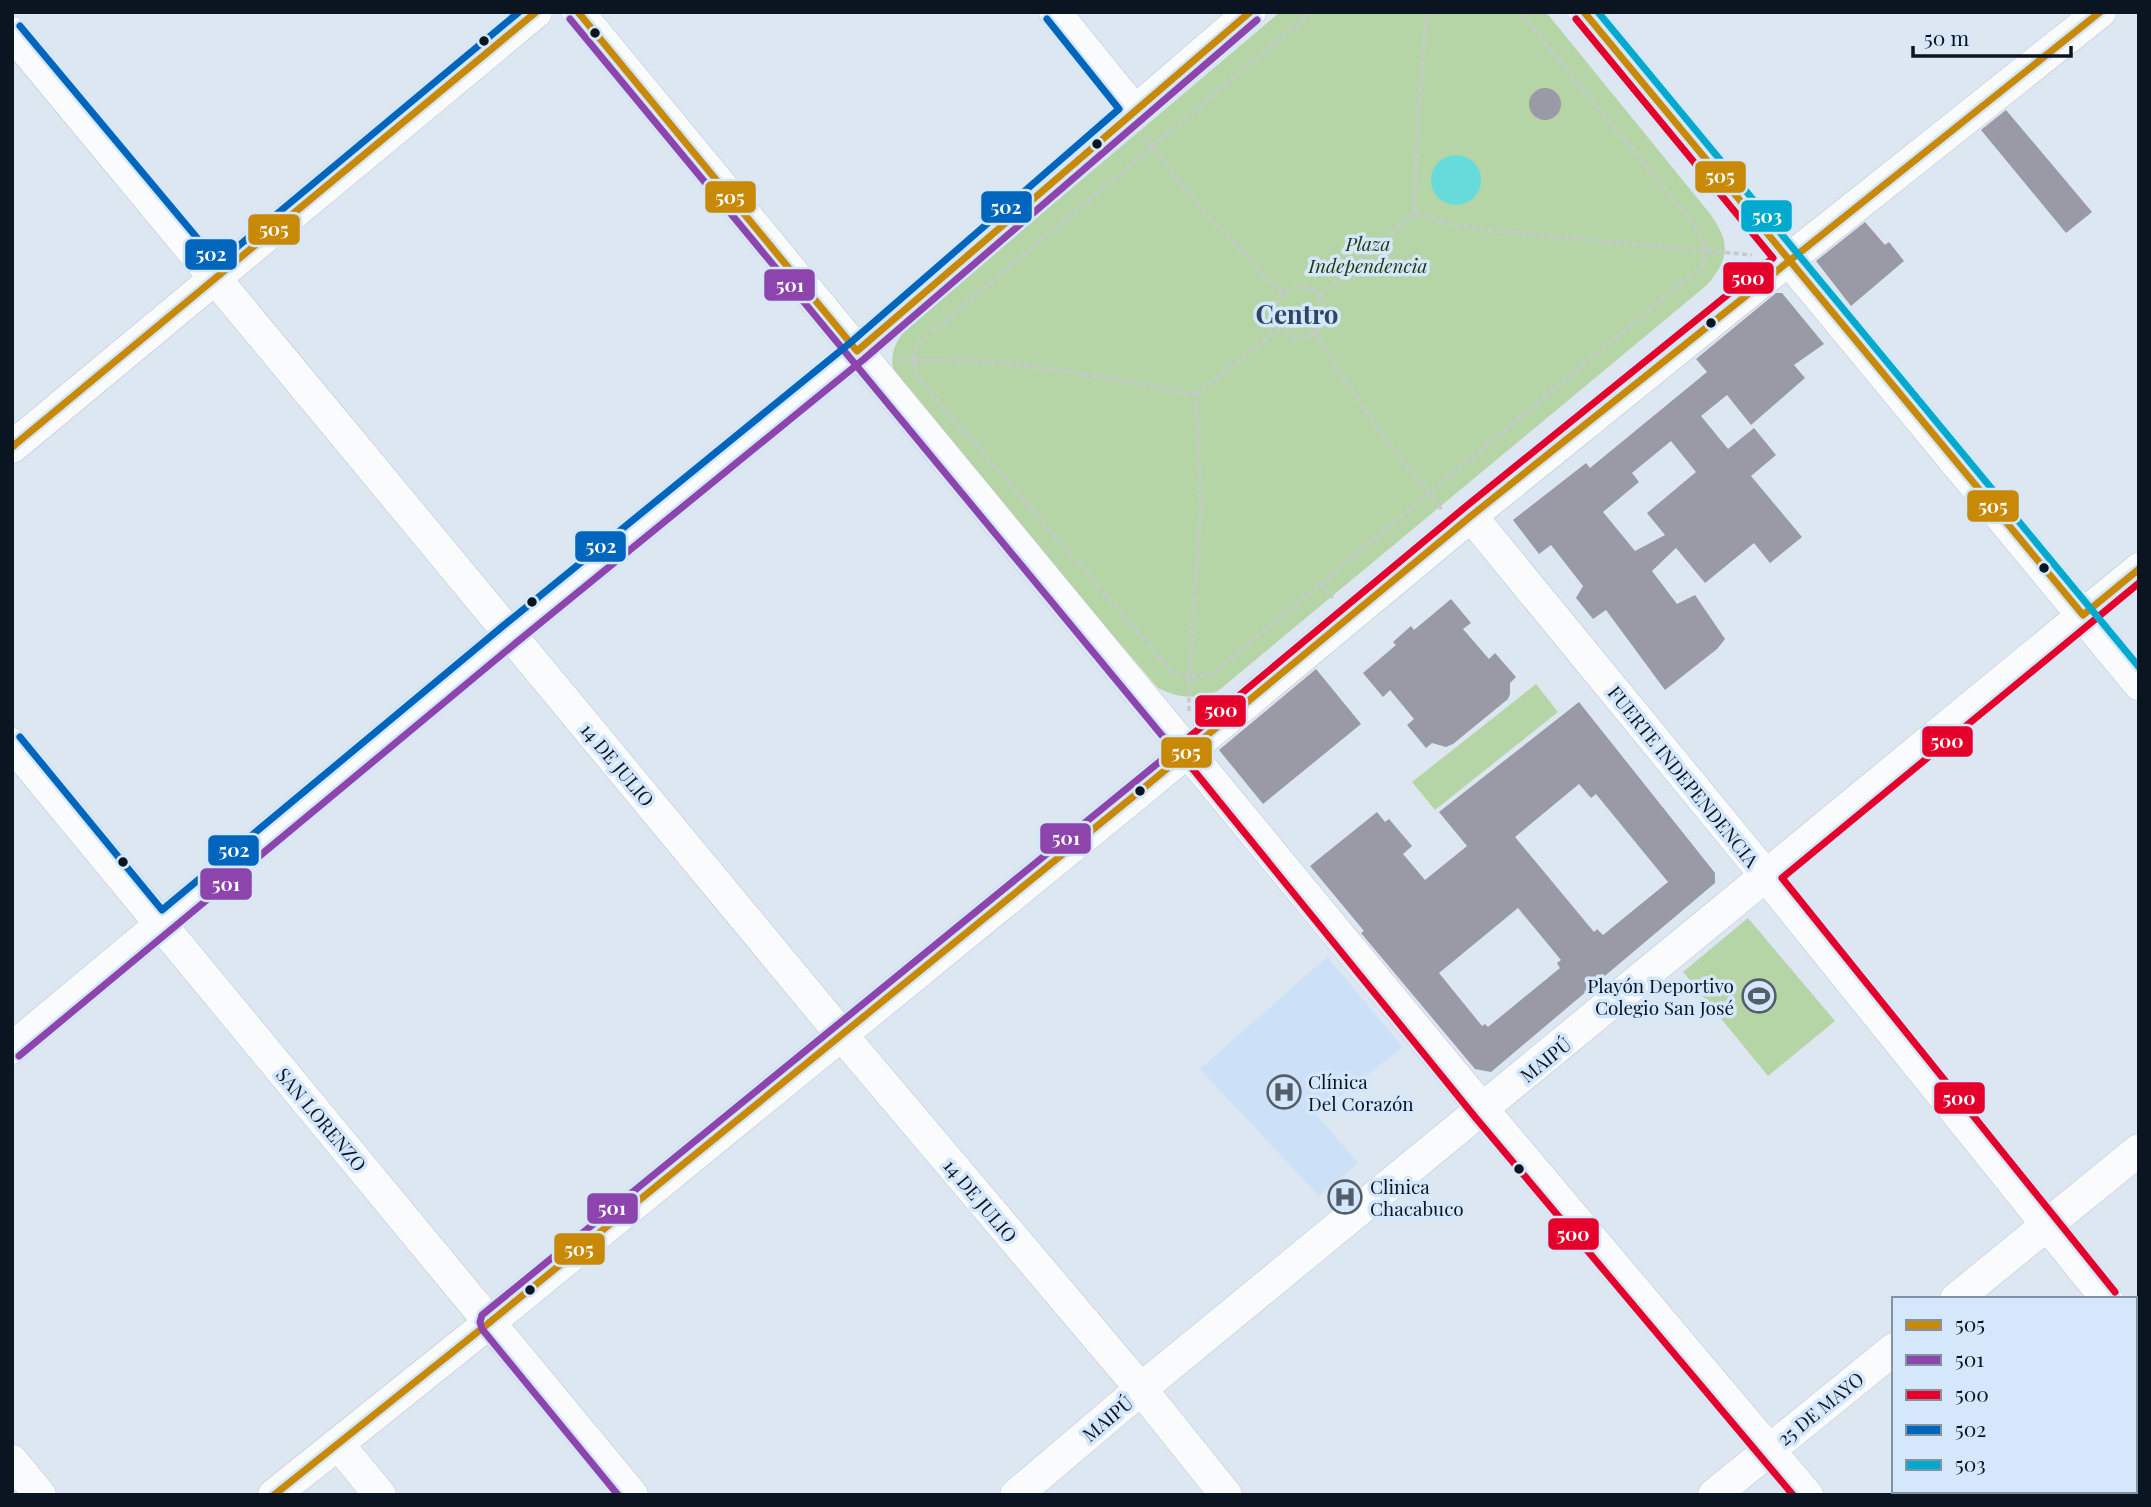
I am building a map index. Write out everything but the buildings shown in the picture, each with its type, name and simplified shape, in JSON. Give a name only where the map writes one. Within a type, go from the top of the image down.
[{"type":"street","points":[[12,447],[536,12]]},
{"type":"street","points":[[578,12],[1483,1110],[1807,1495]]},
{"type":"street","points":[[1055,12],[1131,113]]},
{"type":"street","points":[[12,1048],[510,634],[857,351],[1250,12]]},
{"type":"street","points":[[1584,12],[2139,684]]},
{"type":"street","points":[[274,1495],[1189,751],[1464,522],[2100,12]]},
{"type":"street","name":"14 DE JULIO","points":[[12,33],[841,1034],[1141,1389],[1226,1495]]},
{"type":"street","name":"FUERTE INDEPENDENCIA","points":[[1464,522],[1767,877],[2105,1297]]},
{"type":"street","name":"MAIPÚ","points":[[1016,1495],[1141,1389],[2139,569]]},
{"type":"street","name":"SAN LORENZO","points":[[12,744],[632,1495]]},
{"type":"street","points":[[1957,1297],[2139,1150]]},
{"type":"street","name":"25 DE MAYO","points":[[1714,1495],[1892,1351]]},
{"type":"street","points":[[338,1444],[380,1495]]},
{"type":"street","points":[[12,1461],[40,1495]]},
{"type":"path","points":[[1311,12],[920,342],[914,356],[916,375],[1172,672],[1189,678],[1212,674],[1702,266],[1707,250],[1695,226],[1520,12]]},
{"type":"path","points":[[1320,295],[1414,213],[1419,102],[1427,12]]},
{"type":"path","points":[[1131,113],[1152,147],[1204,212],[1283,294]]},
{"type":"path","points":[[1414,213],[1441,222],[1486,230],[1788,260]]},
{"type":"path","points":[[1299,287],[1320,295],[1326,313],[1320,328],[1305,337],[1289,335],[1275,316],[1276,307],[1283,294],[1299,287]]},
{"type":"path","points":[[1196,395],[1281,327]]},
{"type":"path","points":[[1314,333],[1379,431],[1429,494],[1464,522]]},
{"type":"path","points":[[857,351],[914,360],[995,362],[1071,371],[1196,395]]},
{"type":"path","points":[[1189,751],[1189,678],[1201,504],[1196,395]]},
{"type":"shaded area","name":"Clínica Del Corazón","points":[[1327,957],[1403,1047],[1317,1115],[1358,1163],[1319,1196],[1200,1069]]},
{"type":"green space","name":"Plaza Independencia","points":[[1280,12],[1546,12],[1711,215],[1722,235],[1725,251],[1720,267],[1707,285],[1218,691],[1181,696],[1158,688],[899,386],[893,369],[893,354],[898,341],[909,326]]},
{"type":"green space","points":[[1536,684],[1558,712],[1435,810],[1412,782]]},
{"type":"green space","name":"Playón Deportivo Colegio San José","points":[[1748,918],[1835,1021],[1768,1076],[1683,972]]},
{"type":"water","points":[[1456,155],[1474,162],[1481,180],[1474,198],[1456,205],[1438,198],[1431,180],[1438,162]]},
{"type":"transit line","name":"502","points":[[20,26],[218,263],[519,12]]},
{"type":"transit line","name":"505","points":[[12,447],[536,12]]},
{"type":"transit line","name":"505","points":[[578,12],[857,351],[1250,12]]},
{"type":"transit line","name":"505","points":[[1584,12],[2083,615],[2139,569]]},
{"type":"transit line","name":"503","points":[[1598,12],[2139,667]]},
{"type":"transit line","name":"505","points":[[274,1495],[1140,791],[1471,516],[2100,12]]},
{"type":"transit line","name":"501","points":[[570,19],[1174,750],[482,1315],[482,1329],[618,1495]]},
{"type":"transit line","name":"502","points":[[20,737],[162,910],[503,626],[850,343],[1119,109],[1047,19]]},
{"type":"transit line","name":"500","points":[[1576,19],[1773,258],[1464,508],[1182,743],[1179,752],[1475,1117],[1793,1495]]},
{"type":"transit line","name":"501","points":[[19,1056],[517,642],[864,359],[1257,20]]},
{"type":"transit line","name":"500","points":[[2115,1292],[1782,878],[2139,583]]},
{"type":"place","name":"Playón Deportivo Colegio San José","points":[[1759,996]]},
{"type":"place","name":"Clínica Del Corazón","points":[[1284,1092]]},
{"type":"place","name":"Clinica Chacabuco","points":[[1345,1197]]},
{"type":"district","name":"Centro","points":[[1297,313]]}]
